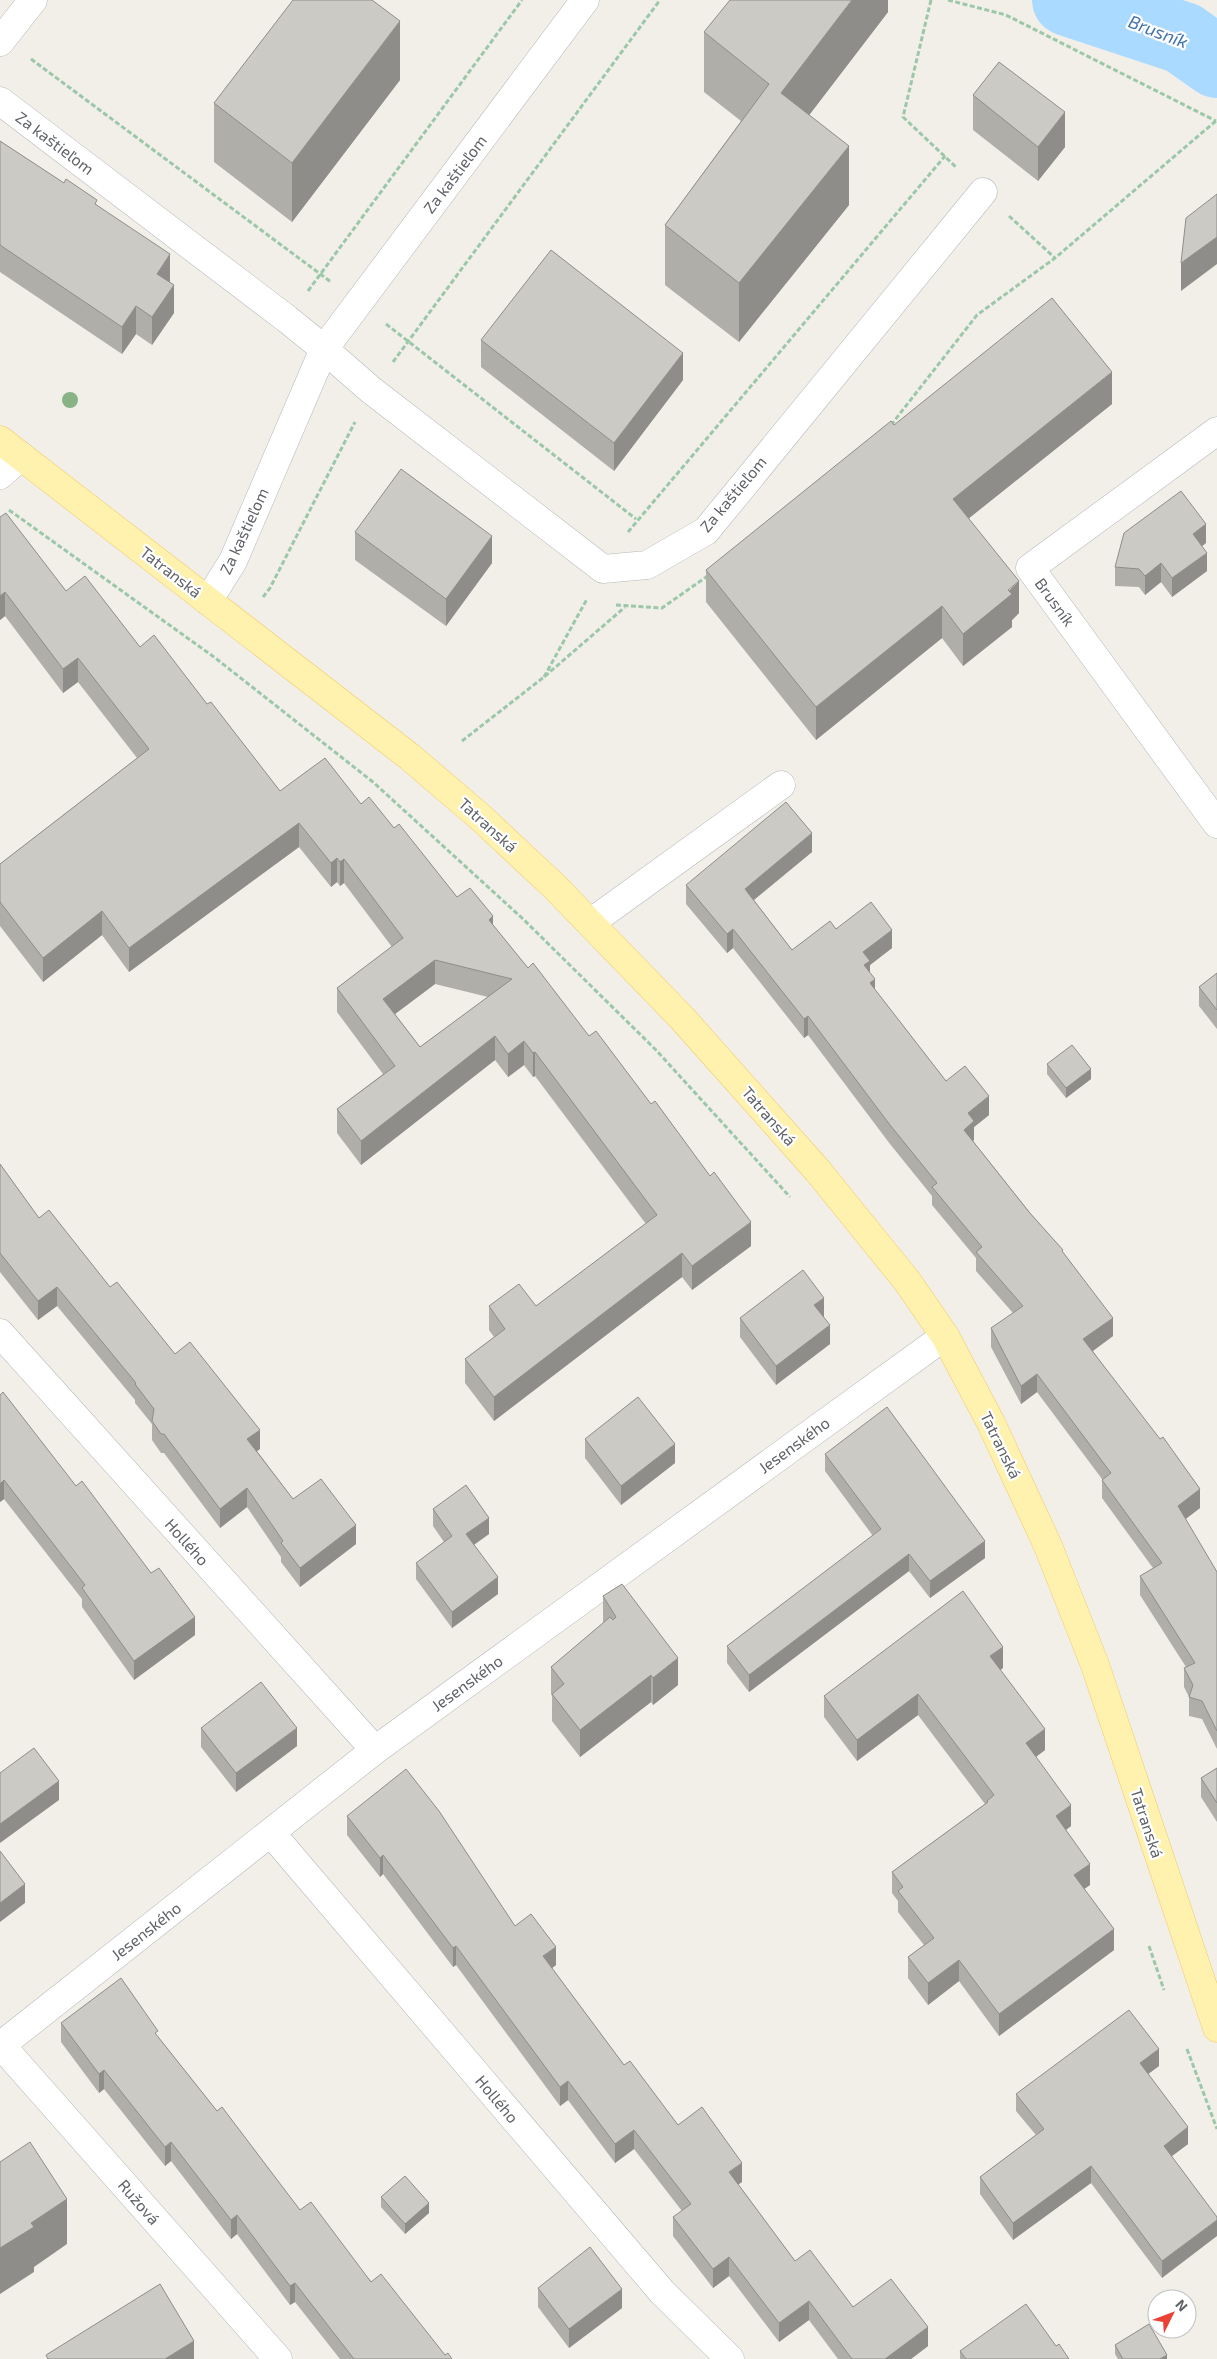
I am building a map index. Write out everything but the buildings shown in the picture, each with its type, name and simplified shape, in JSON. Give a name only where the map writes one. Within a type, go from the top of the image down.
[{"type":"main road","name":"Tatranská","points":[[10,448],[402,752],[452,793],[554,886],[682,1018],[818,1171],[907,1281],[945,1336],[991,1422],[1048,1546],[1095,1665],[1217,2028]]},
{"type":"street","points":[[0,42],[33,0]]},
{"type":"street","name":"Za kaštieľom","points":[[208,601],[233,561],[324,349],[585,0]]},
{"type":"street","name":"Za kaštieľom","points":[[0,100],[287,319],[371,390],[603,569],[647,565],[706,531],[983,192]]},
{"type":"street","name":"Brusník","points":[[1217,431],[1030,568],[1217,824]]},
{"type":"street","points":[[0,475],[10,448]]},
{"type":"street","points":[[590,923],[781,785]]},
{"type":"street","name":"Hollého","points":[[0,1333],[375,1750]]},
{"type":"street","name":"Jesenského","points":[[0,2045],[375,1750],[945,1336]]},
{"type":"street","name":"Hollého","points":[[271,1833],[662,2292],[730,2359]]},
{"type":"street","name":"Ružová","points":[[0,2045],[278,2359]]},
{"type":"path","points":[[287,319],[522,0]]},
{"type":"path","points":[[214,657],[270,588],[371,390],[660,0]]},
{"type":"path","points":[[931,0],[903,117],[1055,258]]},
{"type":"path","points":[[886,432],[977,315],[1055,258],[1217,120],[1006,16],[948,0]]},
{"type":"path","points":[[26,55],[409,341],[636,519]]},
{"type":"path","points":[[544,677],[603,569],[636,519],[944,156]]},
{"type":"path","points":[[6,508],[214,657],[373,782],[522,918],[656,1050],[791,1198]]},
{"type":"path","points":[[610,604],[626,607],[662,608],[711,574]]},
{"type":"path","points":[[586,599],[594,601]]},
{"type":"path","points":[[462,741],[544,677],[626,607]]},
{"type":"path","points":[[1149,1945],[1165,1992]]},
{"type":"path","points":[[1186,2046],[1217,2129]]},
{"type":"waterway","name":"Brusník","points":[[1068,0],[1183,38],[1217,62]]}]
